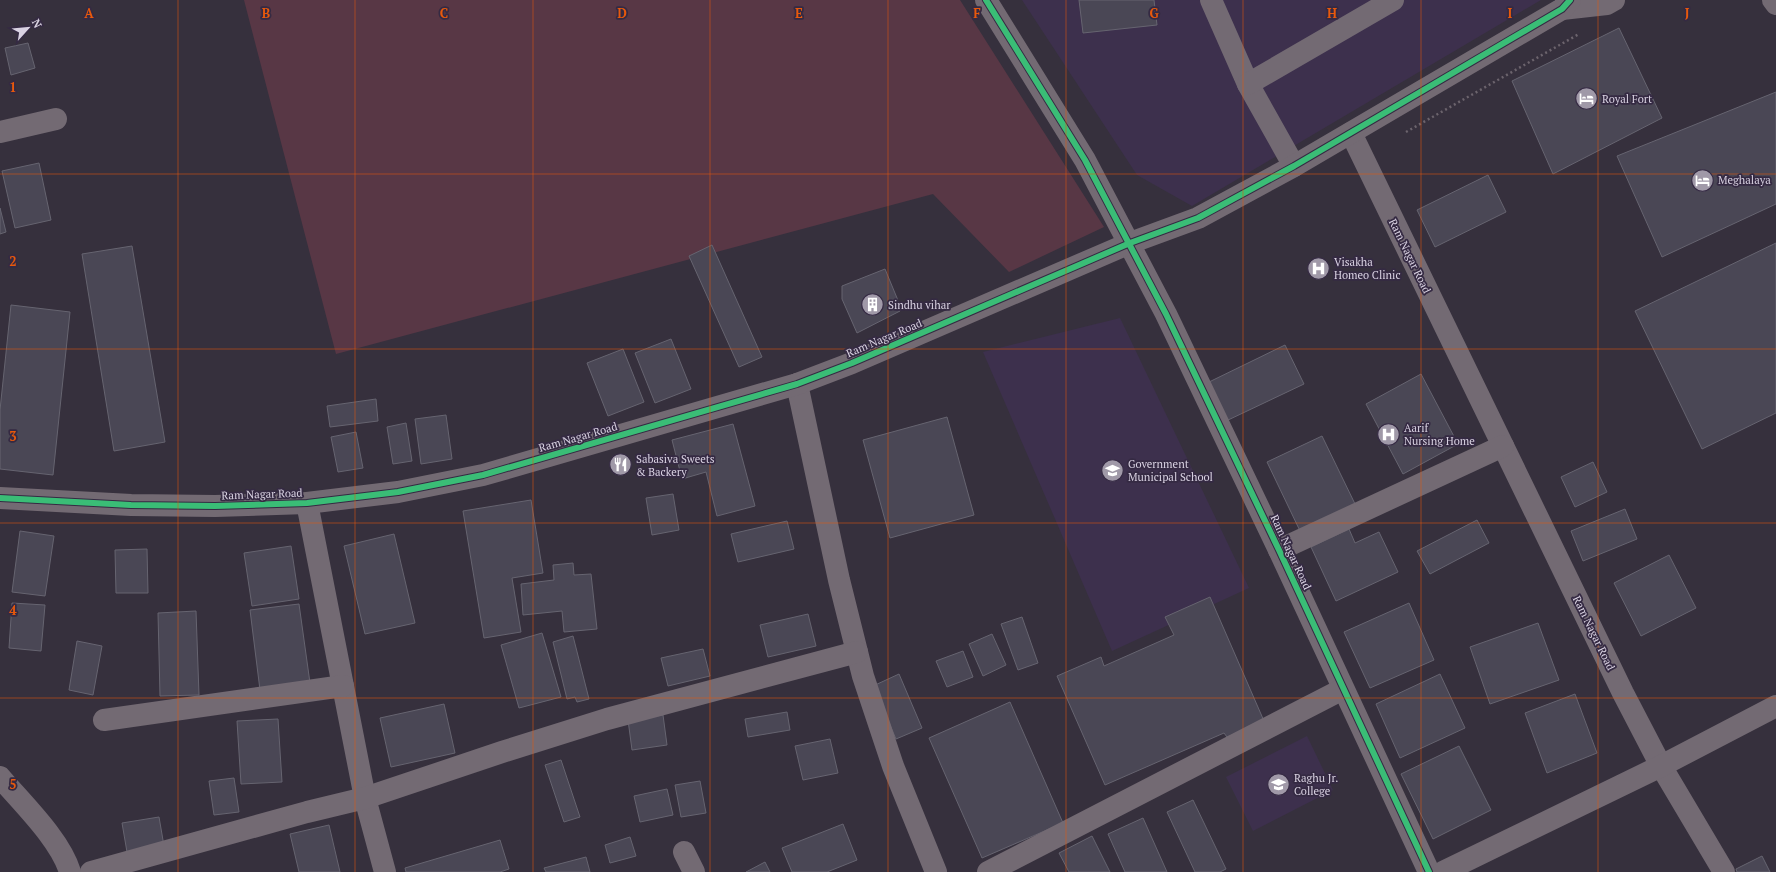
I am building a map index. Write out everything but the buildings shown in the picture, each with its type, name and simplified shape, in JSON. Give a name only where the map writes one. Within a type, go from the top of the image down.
[{"type":"street","name":"Ram Nagar Road","points":[[986,0],[1085,160],[1166,314],[1280,550],[1429,872]]},
{"type":"street","points":[[1211,0],[1248,84],[1294,166]]},
{"type":"street","points":[[1248,84],[1394,0]]},
{"type":"street","points":[[1130,244],[1198,218],[1294,166],[1351,133],[1563,3],[1607,4],[1614,0]]},
{"type":"street","points":[[1773,0],[1776,4]]},
{"type":"street","points":[[0,132],[56,119]]},
{"type":"street","name":"Ram Nagar Road","points":[[1351,133],[1623,693],[1661,766],[1724,872]]},
{"type":"street","name":"Ram Nagar Road","points":[[0,498],[131,505],[215,506],[307,503],[398,492],[483,475],[797,384],[852,363],[1130,244]]},
{"type":"street","points":[[797,384],[839,580],[863,676],[893,766],[936,872]]},
{"type":"street","points":[[1280,550],[1503,446]]},
{"type":"street","points":[[307,503],[365,798],[385,872]]},
{"type":"street","points":[[91,872],[144,865],[307,812],[365,798],[502,752],[607,719],[857,652]]},
{"type":"street","points":[[104,720],[343,686]]},
{"type":"street","points":[[988,872],[1343,689]]},
{"type":"street","points":[[1443,872],[1661,766],[1776,706]]},
{"type":"street","points":[[0,777],[58,846],[67,861],[70,872]]},
{"type":"street","points":[[684,852],[694,872]]},
{"type":"shaded area","points":[[244,0],[960,0],[1104,227],[1009,272],[933,194],[336,354]]},
{"type":"shaded area","points":[[1022,0],[1541,0],[1192,206],[1137,175]]},
{"type":"shaded area","name":"Government Municipal School","points":[[1120,318],[1249,588],[1112,651],[983,352]]},
{"type":"shaded area","name":"Raghu Jr. College","points":[[1307,736],[1333,790],[1253,831],[1226,777]]},
{"type":"cycle path","points":[[986,0],[1085,160],[1166,314],[1279,550],[1429,872]]},
{"type":"cycle path","points":[[0,498],[131,505],[215,506],[307,503],[398,492],[483,475],[797,384],[852,363],[1130,243],[1198,218],[1294,166],[1562,9],[1570,0]]},
{"type":"place","name":"Royal Fort","points":[[1587,99]]},
{"type":"place","name":"Meghalaya","points":[[1702,180]]},
{"type":"place","name":"Visakha Homeo Clinic","points":[[1318,268]]},
{"type":"place","name":"Sindhu vihar","points":[[872,305]]},
{"type":"place","name":"Aarif Nursing Home","points":[[1388,434]]},
{"type":"place","name":"Sabasiva Sweets & Backery","points":[[620,465]]},
{"type":"place","name":"Government Municipal School","points":[[1113,470]]},
{"type":"place","name":"Raghu Jr. College","points":[[1279,784]]}]
